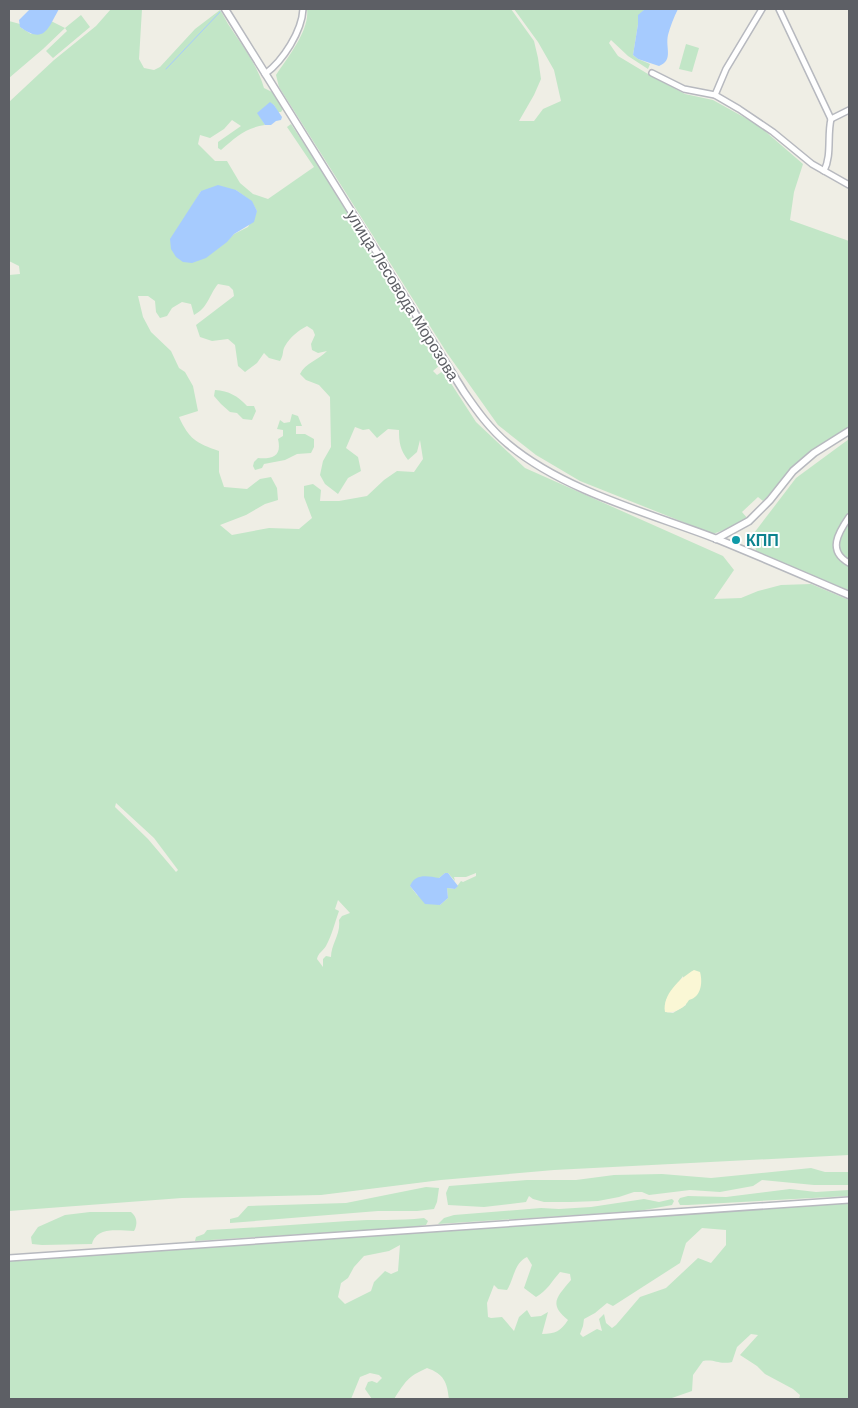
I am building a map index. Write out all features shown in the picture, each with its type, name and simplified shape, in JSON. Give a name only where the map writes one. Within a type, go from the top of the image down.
[{"type":"street","name":"улица Лесовода Морозова","points":[[225,9],[464,392],[483,419],[508,444],[535,464],[566,480],[644,513],[716,539],[849,595]]},
{"type":"street","points":[[266,74],[279,61],[298,30],[303,9]]},
{"type":"street","points":[[715,95],[726,69],[762,9]]},
{"type":"street","points":[[779,9],[831,119],[829,126],[828,162],[824,171]]},
{"type":"street","points":[[652,73],[684,89],[715,95],[739,108],[767,127],[812,164],[849,185]]},
{"type":"street","points":[[831,119],[849,110]]},
{"type":"street","points":[[716,539],[749,521],[770,500],[793,471],[814,453],[849,431]]},
{"type":"street","points":[[849,517],[838,536],[836,545],[838,552],[849,563]]},
{"type":"street","points":[[9,1258],[849,1200]]},
{"type":"green space","points":[[111,9],[142,9],[139,59],[144,68],[154,70],[160,67],[195,29],[220,10],[253,62],[264,88],[272,92],[283,109],[281,112],[278,112],[274,105],[270,103],[258,113],[265,125],[246,131],[221,150],[218,148],[218,142],[241,126],[232,120],[224,129],[210,138],[200,135],[198,144],[215,161],[227,161],[240,183],[253,194],[268,199],[314,167],[287,127],[291,124],[440,365],[433,371],[437,375],[443,371],[476,422],[525,468],[723,556],[734,570],[714,599],[741,598],[781,585],[811,584],[849,600],[849,1155],[554,1170],[441,1180],[321,1195],[182,1198],[9,1211],[9,275],[20,274],[19,266],[9,261],[9,102],[54,60],[96,26]],"holes":[[[236,190],[251,201],[257,211],[248,227],[234,234],[220,247],[193,205],[201,191]],[[218,284],[229,286],[233,290],[234,296],[196,325],[200,337],[212,341],[228,339],[235,345],[238,366],[245,372],[257,363],[264,353],[269,358],[280,361],[289,340],[307,326],[313,330],[315,335],[311,344],[312,350],[318,353],[327,351],[305,367],[300,374],[306,380],[319,385],[330,397],[331,447],[323,461],[320,475],[325,484],[338,494],[348,478],[361,471],[358,457],[346,448],[355,427],[363,430],[369,429],[377,438],[388,429],[399,430],[403,453],[408,460],[417,452],[420,440],[423,459],[414,472],[397,471],[367,496],[339,501],[320,501],[321,490],[313,484],[304,486],[304,497],[312,518],[299,529],[269,528],[232,535],[220,525],[278,500],[277,488],[271,477],[260,479],[247,489],[224,487],[219,472],[219,451],[194,439],[186,430],[179,417],[198,411],[193,386],[185,372],[179,368],[171,351],[151,332],[143,317],[138,296],[148,296],[155,301],[156,312],[160,318],[167,316],[172,308],[182,302],[191,304],[194,315],[202,309]],[[116,803],[154,838],[178,870],[176,872],[148,839],[115,807]],[[448,873],[455,881],[454,877],[466,877],[476,873],[476,876],[463,882],[461,881],[455,889],[447,888],[448,898],[440,905],[417,895],[410,886],[439,878]],[[338,900],[350,913],[342,916],[339,920],[339,930],[331,957],[326,956],[323,959],[323,967],[317,959],[328,942],[339,911],[335,909]],[[683,976],[686,1005],[673,1013],[665,1012],[666,1000]]]},
{"type":"green space","points":[[307,9],[511,9],[534,41],[538,58],[541,79],[519,121],[534,121],[543,109],[561,101],[554,70],[538,42],[514,9],[645,9],[638,16],[633,55],[650,64],[648,69],[628,56],[611,40],[609,43],[618,56],[685,94],[713,100],[758,125],[803,164],[794,192],[790,220],[849,241],[849,427],[804,456],[787,472],[763,501],[758,497],[742,512],[748,519],[713,534],[580,481],[536,455],[498,425],[447,353],[279,87],[276,75],[302,34],[307,17]]},
{"type":"green space","points":[[81,15],[90,27],[53,58],[46,51],[67,31],[65,28]]},
{"type":"green space","points":[[9,21],[20,24],[20,27],[31,34],[51,21],[65,28],[9,78]]},
{"type":"green space","points":[[686,44],[699,48],[692,72],[679,69]]},
{"type":"green space","points":[[215,390],[233,395],[247,406],[254,406],[256,411],[252,420],[243,419],[237,413],[230,412],[214,396]]},
{"type":"green space","points":[[292,414],[298,416],[302,426],[296,426],[296,434],[305,434],[314,439],[314,447],[311,453],[297,454],[285,460],[264,464],[262,468],[255,470],[254,462],[258,458],[272,457],[277,453],[279,449],[278,439],[283,436],[283,430],[277,429],[280,420],[284,423],[290,422]]},
{"type":"green space","points":[[849,439],[849,591],[756,552],[754,533],[796,478]]},
{"type":"green space","points":[[811,1168],[825,1172],[849,1172],[849,1185],[814,1185],[762,1180],[753,1186],[720,1192],[690,1190],[649,1195],[642,1192],[634,1192],[598,1201],[571,1202],[544,1202],[529,1196],[526,1202],[484,1207],[448,1205],[446,1193],[449,1186],[527,1180],[576,1180],[614,1175],[662,1174],[711,1178]]},
{"type":"green space","points":[[426,1187],[439,1188],[434,1209],[378,1211],[230,1223],[230,1219],[238,1217],[248,1206],[346,1203]]},
{"type":"green space","points":[[790,1189],[816,1192],[849,1190],[849,1196],[688,1205],[680,1205],[678,1201],[680,1198],[688,1196],[726,1197]]},
{"type":"green space","points":[[644,1199],[659,1202],[672,1199],[674,1201],[672,1205],[639,1211],[438,1224],[444,1218],[454,1215],[541,1208],[591,1207]]},
{"type":"green space","points":[[849,1202],[849,1399],[799,1399],[800,1395],[793,1389],[765,1374],[757,1366],[740,1355],[758,1335],[751,1334],[737,1347],[732,1362],[703,1361],[693,1375],[692,1391],[669,1399],[449,1399],[444,1379],[427,1368],[408,1380],[394,1399],[372,1399],[365,1389],[368,1382],[377,1383],[382,1378],[379,1375],[370,1373],[360,1377],[351,1399],[9,1399],[9,1260]],"holes":[[[702,1228],[726,1230],[726,1245],[711,1263],[698,1258],[666,1288],[640,1297],[612,1328],[606,1323],[604,1314],[599,1319],[602,1331],[597,1329],[583,1337],[580,1334],[584,1319],[607,1303],[613,1306],[680,1263],[686,1243]],[[400,1245],[398,1271],[391,1274],[385,1271],[374,1282],[371,1291],[345,1304],[338,1297],[341,1283],[348,1278],[354,1267],[364,1256],[389,1251]],[[527,1257],[532,1265],[524,1288],[536,1297],[546,1289],[560,1272],[570,1274],[571,1280],[562,1291],[556,1305],[568,1320],[557,1331],[542,1334],[548,1312],[541,1316],[531,1317],[527,1310],[519,1317],[514,1331],[502,1317],[488,1317],[487,1303],[494,1285],[498,1289],[507,1290],[519,1263]]]},
{"type":"green space","points":[[90,1212],[131,1212],[136,1218],[134,1231],[115,1230],[104,1232],[95,1238],[92,1244],[32,1244],[31,1237],[38,1227],[65,1215]]},
{"type":"green space","points":[[424,1218],[428,1221],[426,1225],[413,1227],[195,1241],[196,1237],[204,1234],[207,1230],[358,1220]]},
{"type":"sand","points":[[694,970],[700,972],[701,976],[699,993],[682,1008],[672,1012],[665,1012],[666,999],[669,993],[678,982]]},
{"type":"water","points":[[30,9],[59,9],[45,32],[35,34],[20,27],[19,20]]},
{"type":"water","points":[[645,9],[678,9],[668,35],[668,57],[659,66],[638,59],[633,55],[638,15]]},
{"type":"water","points":[[270,102],[282,117],[281,120],[271,125],[265,125],[257,113]]},
{"type":"water","points":[[218,185],[236,190],[252,201],[257,211],[254,222],[234,234],[227,242],[206,258],[192,263],[183,262],[176,257],[171,249],[170,239],[201,191]]},
{"type":"water","points":[[448,873],[458,886],[455,889],[447,888],[448,898],[440,905],[425,904],[410,886],[418,877],[439,878]]},
{"type":"waterway","points":[[166,69],[220,12]]},
{"type":"place","name":"КПП","points":[[736,540]]}]
